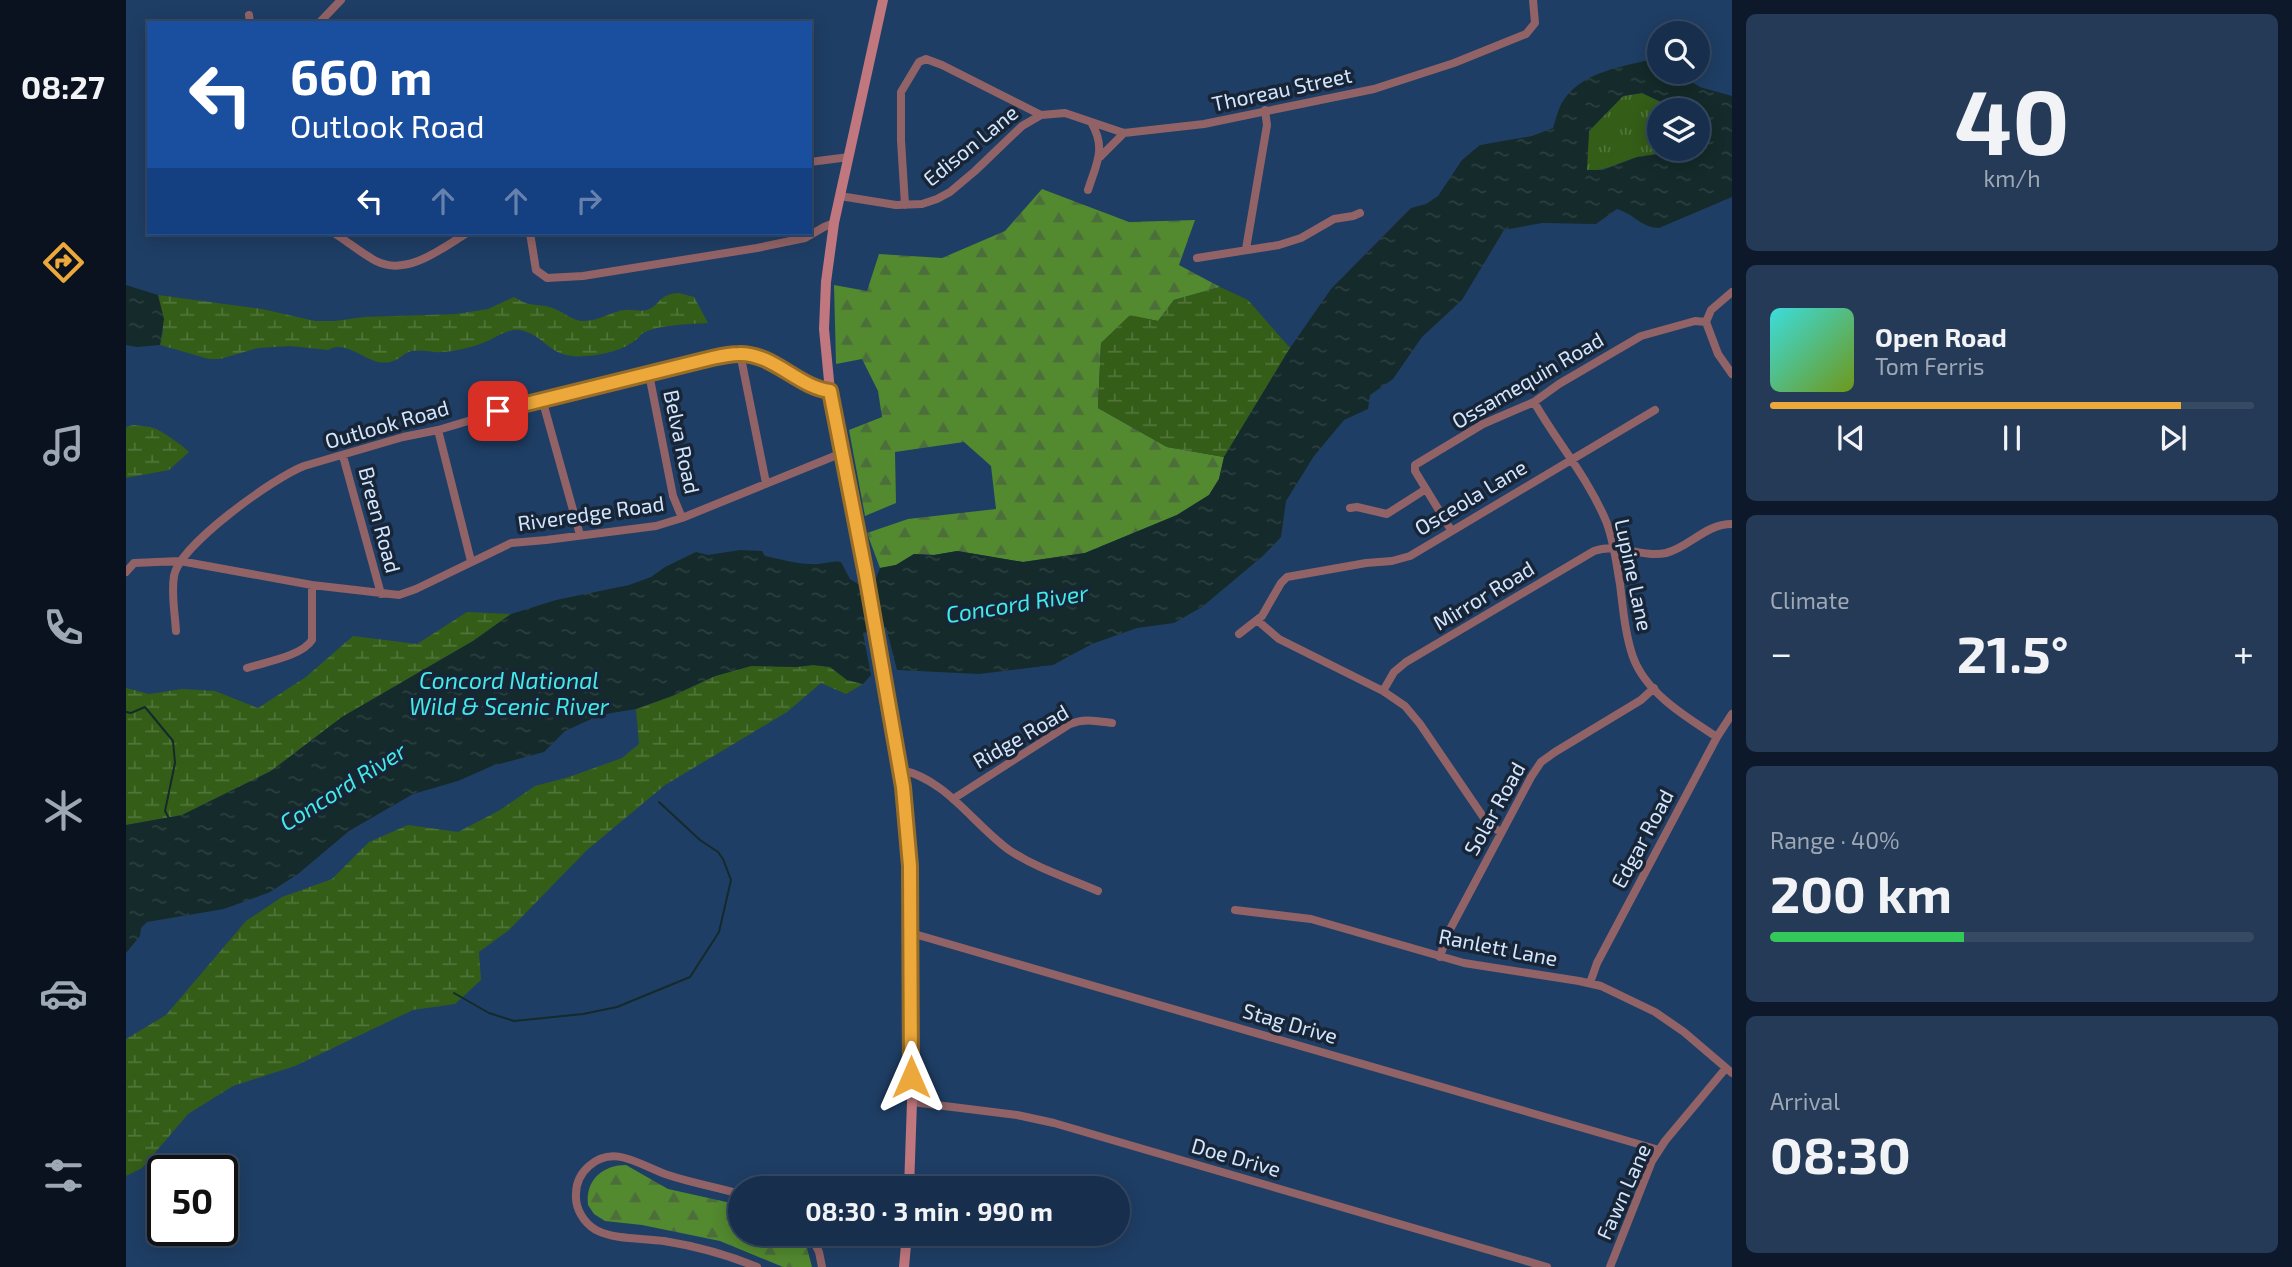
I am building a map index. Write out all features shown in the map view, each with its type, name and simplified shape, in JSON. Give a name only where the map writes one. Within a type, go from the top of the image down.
[{"type":"main road","points":[[883,0],[834,223],[825,314],[830,391],[901,770],[910,866],[912,1101],[909,1176]]},
{"type":"main road","points":[[904,1267],[905,1246]]},
{"type":"street","points":[[321,21],[341,0]]},
{"type":"street","name":"Thoreau Street","points":[[1041,115],[1065,113],[1124,134],[1204,124],[1374,89],[1477,54],[1530,32],[1536,18],[1534,0]]},
{"type":"street","points":[[905,205],[901,92],[921,60],[926,59],[942,65],[1041,115]]},
{"type":"street","points":[[1246,249],[1267,125],[1265,110]]},
{"type":"street","name":"Edison Lane","points":[[840,196],[875,203],[905,205],[930,202],[950,191],[1022,127],[1041,115]]},
{"type":"street","points":[[1088,190],[1100,157],[1098,136],[1091,122]]},
{"type":"street","points":[[1100,157],[1124,134]]},
{"type":"street","points":[[812,162],[849,157]]},
{"type":"street","points":[[1197,258],[1291,242],[1329,221],[1360,213]]},
{"type":"street","points":[[812,234],[834,223]]},
{"type":"street","points":[[337,235],[378,262],[396,266],[418,261],[464,235]]},
{"type":"street","points":[[530,235],[536,270],[547,278],[583,276],[757,248],[811,235]]},
{"type":"street","points":[[1732,292],[1711,310],[1706,322],[1718,354],[1732,374]]},
{"type":"street","name":"Ossamequin Road","points":[[1426,489],[1415,471],[1415,465],[1420,460],[1447,447],[1483,424],[1534,402],[1641,336],[1695,321],[1706,322]]},
{"type":"street","points":[[766,483],[740,353],[764,360],[816,387],[830,391]]},
{"type":"street","name":"Outlook Road","points":[[180,561],[202,536],[291,471],[542,399],[740,353]]},
{"type":"street","name":"Belva Road","points":[[649,374],[673,496],[682,518]]},
{"type":"street","points":[[542,399],[580,535]]},
{"type":"street","name":"Lupine Lane","points":[[1534,402],[1572,460],[1606,520],[1614,547],[1630,648],[1637,667],[1654,688],[1685,715],[1717,737]]},
{"type":"street","name":"Osceola Lane","points":[[1258,621],[1281,583],[1291,576],[1402,559],[1655,410]]},
{"type":"street","points":[[438,430],[471,561]]},
{"type":"street","name":"Riveredge Road","points":[[126,572],[134,562],[180,561],[312,585],[399,595],[511,543],[656,526],[842,453]]},
{"type":"street","name":"Breen Road","points":[[343,456],[381,594]]},
{"type":"street","points":[[1350,508],[1357,507],[1387,514],[1426,489],[1451,530]]},
{"type":"street","points":[[1614,547],[1654,553],[1668,552],[1712,527],[1732,524]]},
{"type":"street","name":"Mirror Road","points":[[1383,691],[1394,672],[1406,662],[1594,551],[1614,547]]},
{"type":"street","points":[[176,631],[174,575],[180,561]]},
{"type":"street","points":[[247,668],[300,652],[308,646],[312,640],[312,585]]},
{"type":"street","points":[[1239,634],[1258,621],[1279,639],[1383,691],[1411,711],[1486,821],[1501,833]]},
{"type":"street","name":"Solar Road","points":[[1440,957],[1447,935],[1541,762],[1641,700],[1654,688]]},
{"type":"street","name":"Edgar Road","points":[[1590,983],[1597,963],[1717,737],[1732,714]]},
{"type":"street","name":"Ridge Road","points":[[953,799],[1070,724],[1080,720],[1112,723]]},
{"type":"street","points":[[901,770],[914,774],[953,799],[997,841],[1017,855],[1098,891]]},
{"type":"street","name":"Ranlett Lane","points":[[1235,910],[1318,920],[1440,957],[1590,983],[1623,995],[1655,1012],[1684,1032],[1729,1071]]},
{"type":"street","name":"Stag Drive","points":[[911,933],[1659,1150]]},
{"type":"street","name":"Fawn Lane","points":[[1610,1267],[1647,1172],[1659,1150],[1729,1071]]},
{"type":"street","name":"Doe Drive","points":[[912,1101],[1054,1123],[1548,1267]]},
{"type":"street","points":[[728,1191],[668,1175],[630,1158],[617,1156],[603,1158],[586,1168],[576,1193],[578,1207],[584,1219],[599,1231],[677,1244],[757,1267]]},
{"type":"street","points":[[816,1246],[822,1267]]},
{"type":"green space","points":[[1642,93],[1653,98],[1647,98],[1647,155],[1605,168],[1586,170],[1589,131],[1623,96]]},
{"type":"green space","points":[[1042,189],[1129,222],[1195,220],[1179,265],[1220,287],[1174,300],[1158,321],[1130,316],[1101,343],[1098,408],[1167,447],[1224,457],[1219,479],[1209,495],[1177,515],[1085,553],[1023,562],[958,551],[934,555],[914,554],[896,565],[880,568],[867,533],[908,519],[996,509],[991,466],[964,442],[895,452],[896,503],[865,516],[849,430],[882,417],[878,391],[862,359],[836,364],[834,285],[867,291],[879,254],[942,258],[1005,231]]},
{"type":"green space","points":[[1220,287],[1248,300],[1290,348],[1224,457],[1167,447],[1098,408],[1101,343],[1130,315],[1158,321],[1174,300]]},
{"type":"green space","points":[[679,293],[694,297],[708,323],[651,330],[620,349],[593,355],[564,354],[520,330],[457,350],[411,351],[384,363],[352,350],[336,347],[328,350],[290,346],[258,348],[220,359],[209,359],[160,345],[163,331],[158,295],[262,309],[315,321],[456,314],[488,309],[514,297],[584,321],[620,311],[647,310],[667,295]]},
{"type":"green space","points":[[133,425],[159,430],[189,452],[169,470],[126,478],[126,427]]},
{"type":"green space","points":[[467,612],[511,614],[473,641],[342,717],[271,771],[182,815],[126,825],[126,688],[149,694],[182,689],[215,691],[258,708],[306,677],[353,636],[417,644]]},
{"type":"green space","points":[[751,666],[831,667],[847,680],[863,684],[846,694],[821,683],[787,712],[665,785],[587,850],[509,930],[479,952],[481,980],[455,1004],[413,1010],[295,1066],[233,1086],[188,1114],[153,1155],[147,1155],[147,1162],[142,1168],[126,1176],[126,1039],[166,1015],[246,921],[282,897],[332,879],[369,842],[408,825],[458,832],[500,810],[535,786],[622,758],[639,744],[636,709],[715,676]]},
{"type":"green space","points":[[626,1165],[668,1189],[728,1202],[728,1244],[642,1225],[605,1221],[594,1214],[588,1205],[589,1188],[603,1171]]},
{"type":"green space","points":[[732,1246],[805,1246],[812,1267],[783,1267]]},
{"type":"water","name":"Concord National Wild & Scenic River","points":[[1647,60],[1647,84],[1695,84],[1732,96],[1732,197],[1659,228],[1647,225],[1617,209],[1596,224],[1542,223],[1504,230],[1462,300],[1422,337],[1393,379],[1370,395],[1368,409],[1344,420],[1314,456],[1286,501],[1281,537],[1264,555],[1202,607],[1174,623],[1137,628],[1092,644],[1053,665],[979,674],[897,670],[886,627],[863,633],[871,675],[863,684],[847,680],[830,667],[813,665],[751,666],[715,676],[636,709],[600,715],[565,731],[544,752],[492,766],[458,781],[413,794],[349,831],[298,874],[270,892],[224,909],[147,922],[126,953],[126,825],[182,815],[271,771],[342,717],[473,641],[511,614],[556,600],[629,585],[651,577],[696,552],[708,555],[740,550],[762,551],[765,556],[800,563],[841,562],[850,579],[861,586],[875,581],[880,568],[896,565],[914,554],[934,555],[957,551],[1023,562],[1085,553],[1177,515],[1209,495],[1219,479],[1224,457],[1290,348],[1331,289],[1411,208],[1426,204],[1438,196],[1462,160],[1480,145],[1532,136],[1553,128],[1563,101],[1571,92],[1590,78]]},
{"type":"water","points":[[126,285],[158,295],[164,319],[160,345],[126,345]]},
{"type":"waterway","points":[[126,712],[131,713],[145,707],[173,741],[175,763],[165,811],[170,820]]},
{"type":"waterway","points":[[454,993],[489,1013],[514,1021],[583,1014],[617,1007],[690,977],[719,932],[731,880],[718,852],[700,840],[659,802]]},
{"type":"route","points":[[498,411],[740,353],[764,360],[822,390],[830,391],[903,787],[910,866],[911,1077]]},
{"type":"water label","name":"Concord River","points":[[1017,604]]},
{"type":"water label","name":"Concord River","points":[[343,787]]}]
